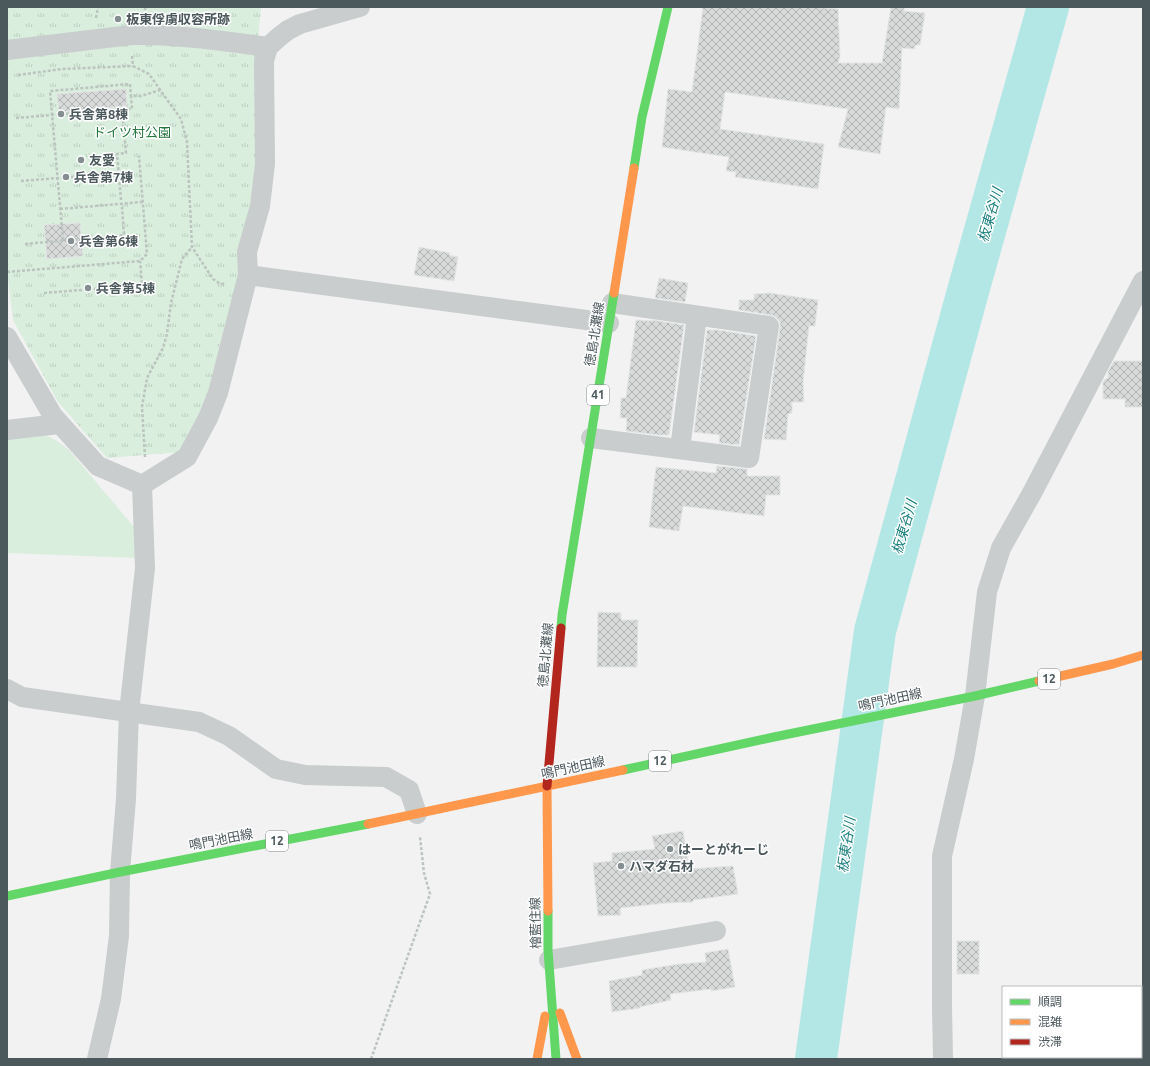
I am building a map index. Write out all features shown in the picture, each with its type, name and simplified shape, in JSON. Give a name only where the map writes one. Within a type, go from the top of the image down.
[{"type":"main road","name":"徳島北灘線","points":[[547,786],[562,615],[642,117],[668,7]]},
{"type":"main road","name":"鳴門池田線","points":[[7,896],[120,872],[417,814],[774,737],[954,699],[975,696],[1113,664],[1143,655]]},
{"type":"main road","name":"檜藍住線","points":[[547,786],[548,960],[556,1059]]},
{"type":"main road","points":[[536,1059],[551,990]]},
{"type":"main road","points":[[551,990],[576,1059]]},
{"type":"street","points":[[142,485],[187,456],[208,418],[218,393],[246,282],[247,252],[260,206],[265,164],[264,61],[268,47],[279,37],[300,24],[360,7]]},
{"type":"street","points":[[7,50],[145,35],[213,40],[268,47]]},
{"type":"street","points":[[943,1059],[942,856],[964,759],[975,696],[988,592],[1001,548],[1032,493],[1143,280]]},
{"type":"street","points":[[246,282],[609,323]]},
{"type":"street","points":[[591,438],[749,458],[769,326],[612,303]]},
{"type":"street","points":[[680,449],[697,316]]},
{"type":"street","points":[[7,337],[59,424],[98,466],[142,485]]},
{"type":"street","points":[[7,430],[59,424]]},
{"type":"street","points":[[97,1059],[110,999],[120,936],[120,872],[126,799],[129,712],[145,568],[142,485]]},
{"type":"street","points":[[7,689],[22,697],[199,722],[229,736],[276,769],[305,775],[386,777],[409,790],[417,814]]},
{"type":"street","points":[[548,960],[716,931]]},
{"type":"path","points":[[131,36],[133,66]]},
{"type":"path","points":[[18,75],[62,69],[133,66],[149,74],[181,119],[187,142],[192,247],[213,279],[219,283],[246,282]]},
{"type":"path","points":[[16,118],[52,115],[122,109],[132,109],[130,84],[50,91],[52,115],[57,178],[63,240]]},
{"type":"path","points":[[131,96],[141,96],[160,90]]},
{"type":"path","points":[[121,200],[117,154],[126,153],[122,109]]},
{"type":"path","points":[[7,272],[140,261],[147,254],[139,156]]},
{"type":"path","points":[[21,181],[119,173]]},
{"type":"path","points":[[60,209],[142,202]]},
{"type":"path","points":[[25,244],[124,235],[122,207]]},
{"type":"path","points":[[142,485],[145,455],[142,407],[147,378],[163,348],[167,334],[171,303],[182,259],[192,247]]},
{"type":"path","points":[[44,293],[142,285],[140,261]]},
{"type":"path","points":[[371,1059],[430,894],[424,873],[417,814]]},
{"type":"green space","name":"ドイツ村公園","points":[[7,7],[261,7],[256,63],[256,164],[240,279],[220,369],[182,452],[107,458],[58,402],[13,320],[7,271]]},
{"type":"green space","points":[[42,433],[57,441],[69,450],[134,527],[137,558],[7,553],[7,436]]},
{"type":"building","points":[[703,7],[810,7],[838,9],[840,56],[838,63],[882,63],[891,7],[904,7],[904,11],[925,13],[920,45],[915,45],[915,49],[902,48],[899,109],[886,107],[880,154],[838,147],[848,109],[725,92],[720,129],[824,144],[818,189],[735,177],[736,172],[726,171],[729,157],[662,147],[668,89],[692,92]]},
{"type":"building","points":[[126,89],[127,106],[59,112],[57,94]]},
{"type":"building","points":[[80,223],[83,256],[47,259],[44,225]]},
{"type":"building","points":[[419,247],[450,253],[449,255],[458,257],[454,281],[414,275]]},
{"type":"building","points":[[659,278],[688,283],[685,302],[655,298]]},
{"type":"building","points":[[769,293],[818,300],[815,326],[809,326],[803,382],[804,402],[792,402],[792,413],[788,414],[786,440],[764,439],[780,322],[776,317],[771,315],[739,310],[739,300],[754,300],[754,294]]},
{"type":"building","points":[[636,320],[652,320],[684,325],[669,435],[626,431],[627,418],[620,418],[621,398],[626,398]]},
{"type":"building","points":[[707,330],[718,330],[756,336],[739,445],[719,443],[720,435],[694,432]]},
{"type":"building","points":[[1114,361],[1143,361],[1143,407],[1125,407],[1125,399],[1103,399],[1103,382],[1108,378],[1108,372]]},
{"type":"building","points":[[717,466],[747,469],[747,476],[780,476],[780,495],[766,495],[764,516],[683,506],[679,531],[649,527],[656,467],[716,473]]},
{"type":"building","points":[[598,612],[621,613],[621,620],[638,620],[637,667],[597,667]]},
{"type":"building","points":[[683,831],[689,869],[733,866],[738,894],[693,900],[693,902],[666,903],[620,908],[621,915],[598,916],[593,863],[612,861],[612,853],[655,849],[652,836]]},
{"type":"building","points":[[957,941],[979,941],[979,974],[957,974]]},
{"type":"building","points":[[728,949],[735,987],[711,991],[711,989],[670,994],[671,1000],[640,1008],[612,1012],[609,981],[642,975],[642,970],[679,964],[706,962],[705,953]]},
{"type":"waterway","name":"板東谷川","points":[[816,1059],[875,631],[1048,7]]},
{"type":"traffic: fast","points":[[634,168],[642,117],[668,7]]},
{"type":"traffic: fast","points":[[561,628],[614,293]]},
{"type":"traffic: fast","points":[[623,770],[774,737],[975,696],[1039,681]]},
{"type":"traffic: fast","points":[[7,896],[120,872],[368,824]]},
{"type":"traffic: fast","points":[[548,911],[548,950],[556,1059]]},
{"type":"traffic: slow","points":[[614,293],[634,168]]},
{"type":"traffic: slow","points":[[1039,681],[1113,664],[1143,655]]},
{"type":"traffic: slow","points":[[368,824],[623,770]]},
{"type":"traffic: slow","points":[[547,786],[548,911]]},
{"type":"traffic: slow","points":[[560,1013],[577,1059]]},
{"type":"traffic: slow","points":[[537,1059],[545,1016]]},
{"type":"traffic: jam","points":[[547,786],[561,628]]},
{"type":"place","name":"板東俘虜収容所跡","points":[[118,19]]},
{"type":"place","name":"兵舎第8棟","points":[[61,114]]},
{"type":"place","name":"友愛","points":[[81,160]]},
{"type":"place","name":"兵舎第7棟","points":[[66,177]]},
{"type":"place","name":"兵舎第6棟","points":[[71,241]]},
{"type":"place","name":"兵舎第5棟","points":[[88,288]]},
{"type":"place","name":"はーとがれーじ","points":[[670,849]]},
{"type":"place","name":"ハマダ石材","points":[[621,866]]}]
